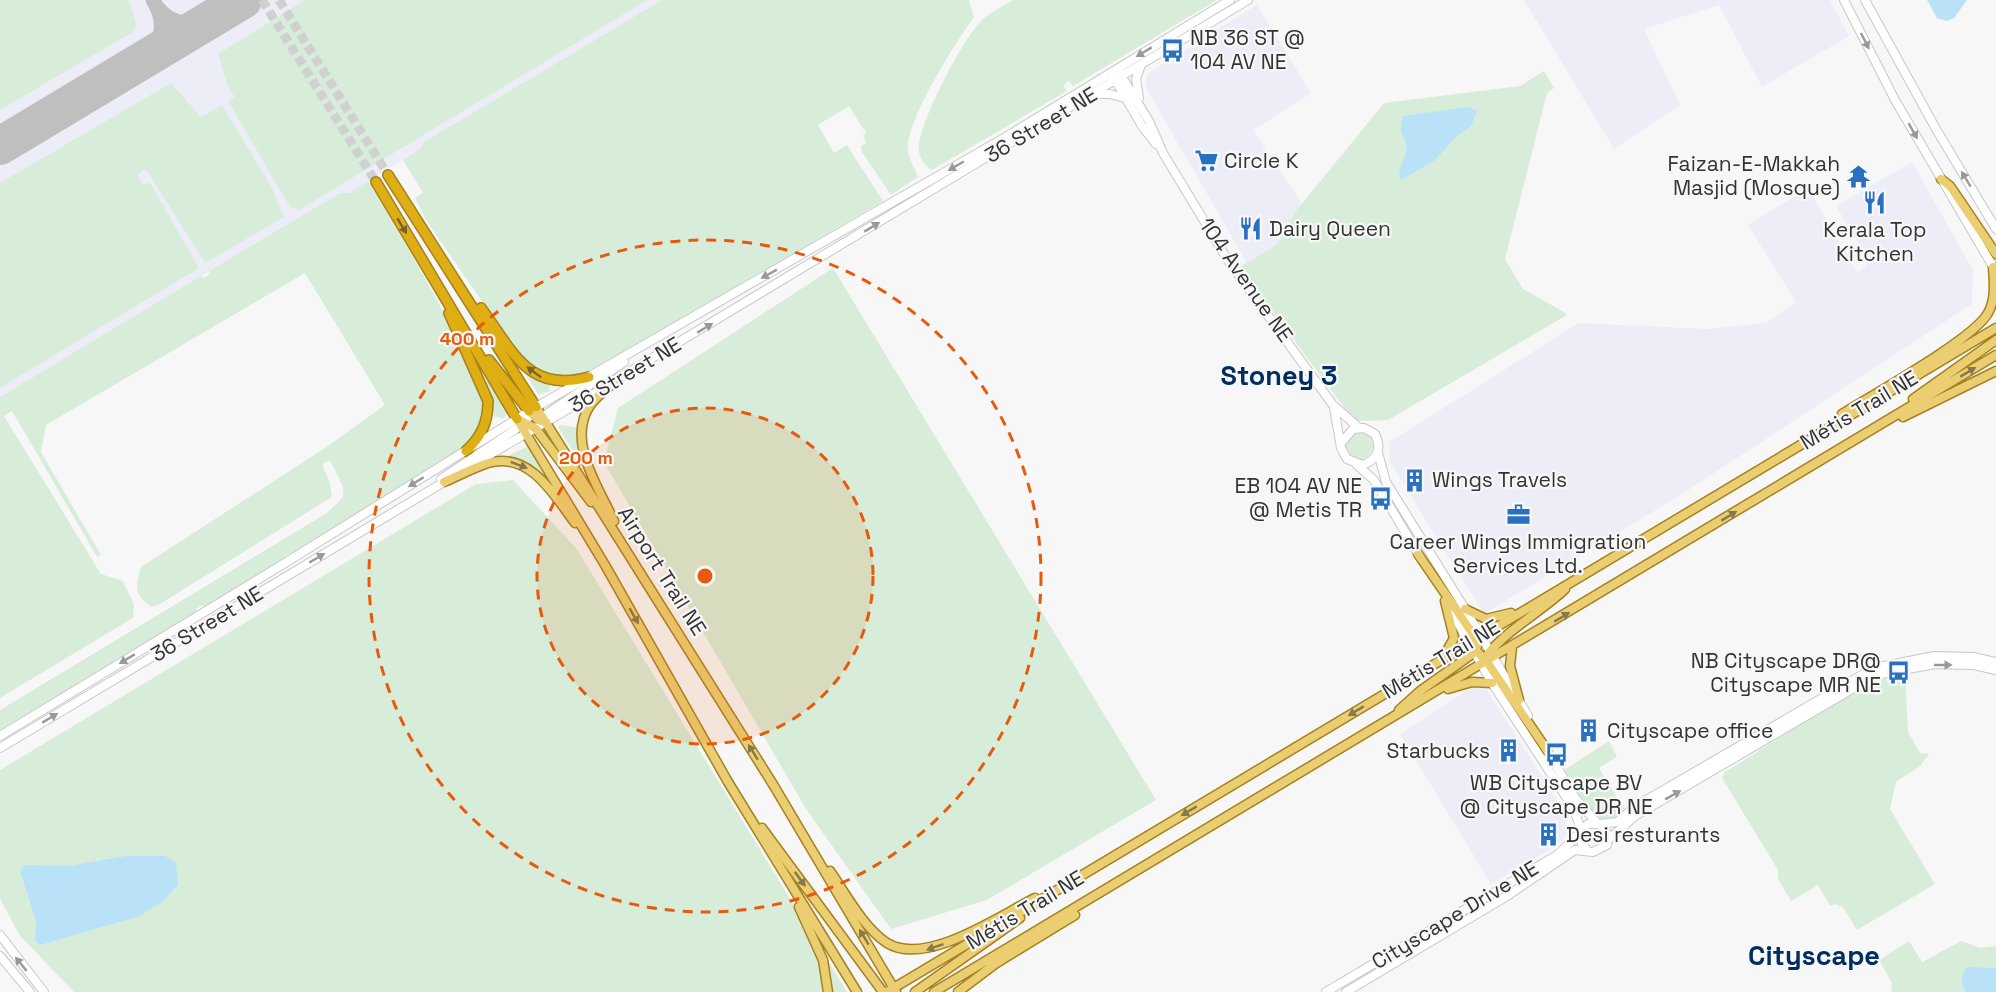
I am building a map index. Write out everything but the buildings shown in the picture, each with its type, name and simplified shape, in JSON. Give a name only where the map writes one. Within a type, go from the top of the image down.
[{"type":"highway","name":"Airport Trail NE","points":[[388,175],[433,244],[532,421]]},
{"type":"highway","name":"Airport Trail NE","points":[[376,182],[465,330],[532,421]]},
{"type":"highway","points":[[433,244],[530,370],[540,377],[556,382],[589,377]]},
{"type":"highway","points":[[429,270],[480,378],[488,401],[488,416],[483,430],[466,452]]},
{"type":"main road","points":[[1941,179],[1950,186],[1996,254]]},
{"type":"main road","points":[[1782,456],[1823,426],[1971,331],[1988,313],[1992,301],[1995,269]]},
{"type":"main road","name":"Métis Trail NE","points":[[890,991],[1442,659],[1476,643],[1526,609],[1996,327]]},
{"type":"main road","points":[[1846,446],[1996,340]]},
{"type":"main road","name":"Métis Trail NE","points":[[934,992],[1433,694],[1487,658],[1512,647],[1996,355]]},
{"type":"main road","points":[[1846,446],[1996,371]]},
{"type":"main road","points":[[618,379],[596,398],[587,411],[582,439],[587,462],[628,551]]},
{"type":"main road","name":"Airport Trail NE","points":[[532,421],[628,551],[774,786],[890,991]]},
{"type":"main road","name":"Airport Trail NE","points":[[532,421],[605,565],[728,782],[857,992]]},
{"type":"main road","points":[[444,482],[489,463],[504,461],[529,469],[552,492],[605,565]]},
{"type":"main road","points":[[1418,554],[1547,750]]},
{"type":"main road","points":[[1487,658],[1573,581]]},
{"type":"main road","points":[[1442,659],[1454,638],[1445,601]]},
{"type":"main road","points":[[1465,609],[1486,619],[1526,609]]},
{"type":"main road","points":[[1390,719],[1476,643]]},
{"type":"main road","points":[[1512,647],[1510,666],[1519,700]]},
{"type":"main road","points":[[1433,694],[1472,682],[1492,682]]},
{"type":"main road","points":[[728,782],[890,991]]},
{"type":"main road","points":[[774,786],[868,924],[886,942],[903,950],[934,948],[1100,865]]},
{"type":"main road","points":[[958,992],[995,964],[1180,845]]},
{"type":"main road","points":[[784,873],[823,960],[828,992]]},
{"type":"main road","points":[[915,992],[1057,891]]},
{"type":"street","name":"36 Street NE","points":[[0,748],[444,482],[532,421],[589,377],[787,264],[1230,0]]},
{"type":"street","name":"36 Street NE","points":[[0,736],[466,452],[618,379],[1248,0]]},
{"type":"street","points":[[1844,0],[1896,100],[1995,269]]},
{"type":"street","points":[[1863,0],[1996,229]]},
{"type":"street","points":[[1141,65],[1136,79],[1142,109]]},
{"type":"street","points":[[1114,71],[1123,76]]},
{"type":"street","name":"104 Avenue NE","points":[[1114,71],[1115,81],[1125,98],[1163,153],[1242,283],[1334,405],[1358,427]]},
{"type":"street","name":"104 Avenue NE","points":[[1123,76],[1163,153]]},
{"type":"street","points":[[1093,94],[1110,94],[1125,98]]},
{"type":"street","points":[[787,264],[794,275]]},
{"type":"street","points":[[376,523],[660,336]]},
{"type":"street","name":"104 Avenue NE","points":[[1334,405],[1342,442]]},
{"type":"street","points":[[1358,427],[1375,434],[1386,483],[1465,609],[1476,643],[1445,601],[1374,480],[1347,459],[1342,442],[1348,432],[1358,427]]},
{"type":"street","points":[[1357,465],[1370,462],[1378,453]]},
{"type":"street","points":[[246,587],[252,597]]},
{"type":"street","points":[[1580,832],[1588,824],[1617,822],[1636,806],[1874,668],[1934,656],[1973,657],[1996,662]]},
{"type":"street","points":[[1487,658],[1492,682],[1574,809],[1582,844],[1588,851],[1601,850],[1608,840],[1635,816],[1876,675],[1935,664],[1974,665],[1996,670]]},
{"type":"street","points":[[1487,658],[1519,700],[1575,798],[1607,831],[1608,840]]},
{"type":"street","name":"Cityscape Drive NE","points":[[1326,992],[1557,855],[1580,832]]},
{"type":"street","name":"Cityscape Drive NE","points":[[1346,992],[1451,930],[1557,864],[1575,850],[1588,851]]},
{"type":"street","points":[[0,935],[44,992]]},
{"type":"street","points":[[0,956],[30,992]]},
{"type":"shaded area","points":[[0,0],[662,0],[425,142],[420,149],[349,193],[340,193],[0,397]]},
{"type":"shaded area","points":[[1524,0],[1830,0],[1849,36],[1762,87],[1719,5],[1644,29],[1680,105],[1614,149]]},
{"type":"shaded area","points":[[1257,5],[1311,93],[1253,130],[1302,204],[1278,244],[1247,263],[1146,88],[1147,74]]},
{"type":"shaded area","points":[[1912,162],[1973,270],[1972,304],[1682,494],[1484,614],[1390,462],[1389,442],[1579,323],[1707,329],[1766,323],[1796,302],[1748,225],[1808,188],[1858,273],[1870,262],[1836,206]]},
{"type":"shaded area","points":[[1485,687],[1565,813],[1567,835],[1555,847],[1491,884],[1400,734],[1470,688]]},
{"type":"green space","points":[[0,0],[129,0],[137,27],[131,33],[0,110]]},
{"type":"green space","points":[[305,0],[647,0],[299,210],[290,207],[228,101],[235,97],[229,89],[218,54]]},
{"type":"green space","points":[[662,0],[969,0],[974,17],[933,82],[909,138],[908,151],[918,177],[891,195],[862,152],[861,146],[866,143],[863,136],[866,133],[849,106],[818,125],[834,153],[847,145],[883,201],[587,374],[553,377],[542,374],[502,329],[426,220],[415,198],[423,193],[403,160],[420,149],[424,142]]},
{"type":"green space","points":[[1013,0],[1217,0],[1073,86],[1069,81],[1063,85],[1067,91],[932,170],[926,165],[919,152],[920,140],[942,83],[974,29],[986,17]]},
{"type":"green space","points":[[1544,71],[1554,88],[1547,93],[1505,259],[1523,289],[1567,315],[1388,420],[1358,421],[1348,413],[1240,267],[1278,244],[1296,211],[1384,103],[1520,86]]},
{"type":"green space","points":[[171,83],[201,117],[222,105],[272,188],[284,217],[205,263],[146,169],[137,175],[143,184],[150,183],[199,268],[0,388],[0,183]]},
{"type":"green space","points":[[368,181],[436,298],[471,368],[481,395],[484,413],[478,430],[456,453],[301,550],[284,556],[289,557],[205,609],[202,605],[196,609],[198,613],[0,731],[0,710],[327,513],[343,497],[343,487],[330,460],[322,464],[330,483],[332,497],[160,604],[152,607],[139,595],[137,585],[141,567],[328,446],[385,405],[305,273],[46,425],[41,452],[101,555],[97,557],[12,411],[4,416],[101,574],[123,581],[134,604],[133,618],[0,698],[0,397],[201,276],[203,278],[210,274],[209,271],[340,193],[349,193]]},
{"type":"green space","points":[[833,268],[1156,800],[987,900],[891,929],[806,809],[604,462],[618,408]]},
{"type":"green space","points":[[528,372],[550,384],[550,391],[539,395],[525,374]]},
{"type":"green space","points":[[488,381],[508,414],[503,419],[491,415],[485,382]]},
{"type":"green space","points":[[560,425],[579,428],[586,466],[583,467],[558,427]]},
{"type":"green space","points":[[1359,431],[1369,435],[1373,445],[1369,455],[1359,459],[1349,455],[1345,445],[1349,435]]},
{"type":"green space","points":[[528,446],[548,478],[546,480],[529,465],[505,457]]},
{"type":"green space","points":[[513,480],[576,548],[847,992],[74,992],[20,936],[0,899],[0,770],[476,484]]},
{"type":"green space","points":[[1905,672],[1908,732],[1920,753],[1929,754],[1920,766],[1896,782],[1890,809],[1935,884],[1857,930],[1843,907],[1835,904],[1830,906],[1818,885],[1791,901],[1778,879],[1778,870],[1722,778],[1725,772],[1862,686]]},
{"type":"green space","points":[[1609,741],[1617,757],[1599,768],[1625,810],[1615,820],[1600,821],[1577,797],[1564,770]]},
{"type":"green space","points":[[1909,941],[1922,962],[1961,941],[1980,948],[1996,946],[1996,992],[1891,992],[1892,983],[1879,960]]},
{"type":"water","points":[[1927,0],[1967,0],[1954,18],[1947,21],[1937,18]]},
{"type":"water","points":[[1468,107],[1477,111],[1471,126],[1457,136],[1434,161],[1401,180],[1400,170],[1406,148],[1401,131],[1404,116]]},
{"type":"water","points":[[126,856],[165,856],[176,863],[178,885],[163,901],[140,916],[40,945],[35,940],[36,921],[20,871],[25,865],[69,866]]},
{"type":"water","points":[[1967,967],[1996,968],[1996,992],[1966,992],[1962,980]]},
{"type":"taxiway","points":[[141,61],[154,47],[160,33],[160,18],[153,0]]},
{"type":"taxiway","points":[[157,7],[169,18],[182,23],[212,18]]},
{"type":"taxiway","points":[[0,138],[59,111]]},
{"type":"runway","points":[[0,146],[243,0]]},
{"type":"tunnel","points":[[262,0],[376,182]]},
{"type":"tunnel","points":[[279,0],[388,175]]},
{"type":"place","name":"NB 36 ST @ 104 AV NE","points":[[1172,50]]},
{"type":"place","name":"Circle K","points":[[1206,161]]},
{"type":"place","name":"Faizan-E-Makkah Masjid (Mosque)","points":[[1858,176]]},
{"type":"place","name":"Kerala Top Kitchen","points":[[1875,202]]},
{"type":"place","name":"Dairy Queen","points":[[1251,229]]},
{"type":"place","name":"Wings Travels","points":[[1414,480]]},
{"type":"place","name":"EB 104 AV NE @ Metis TR","points":[[1380,498]]},
{"type":"place","name":"Career Wings Immigration Services Ltd.","points":[[1518,514]]},
{"type":"place","name":"NB Cityscape DR@ Cityscape MR NE","points":[[1899,673]]},
{"type":"place","name":"Cityscape office","points":[[1589,731]]},
{"type":"place","name":"Starbucks","points":[[1508,751]]},
{"type":"place","name":"WB Cityscape BV @ Cityscape DR NE","points":[[1556,755]]},
{"type":"place","name":"Desi resturants","points":[[1548,835]]},
{"type":"district","name":"Stoney 3","points":[[1279,376]]},
{"type":"district","name":"Cityscape","points":[[1814,956]]}]
